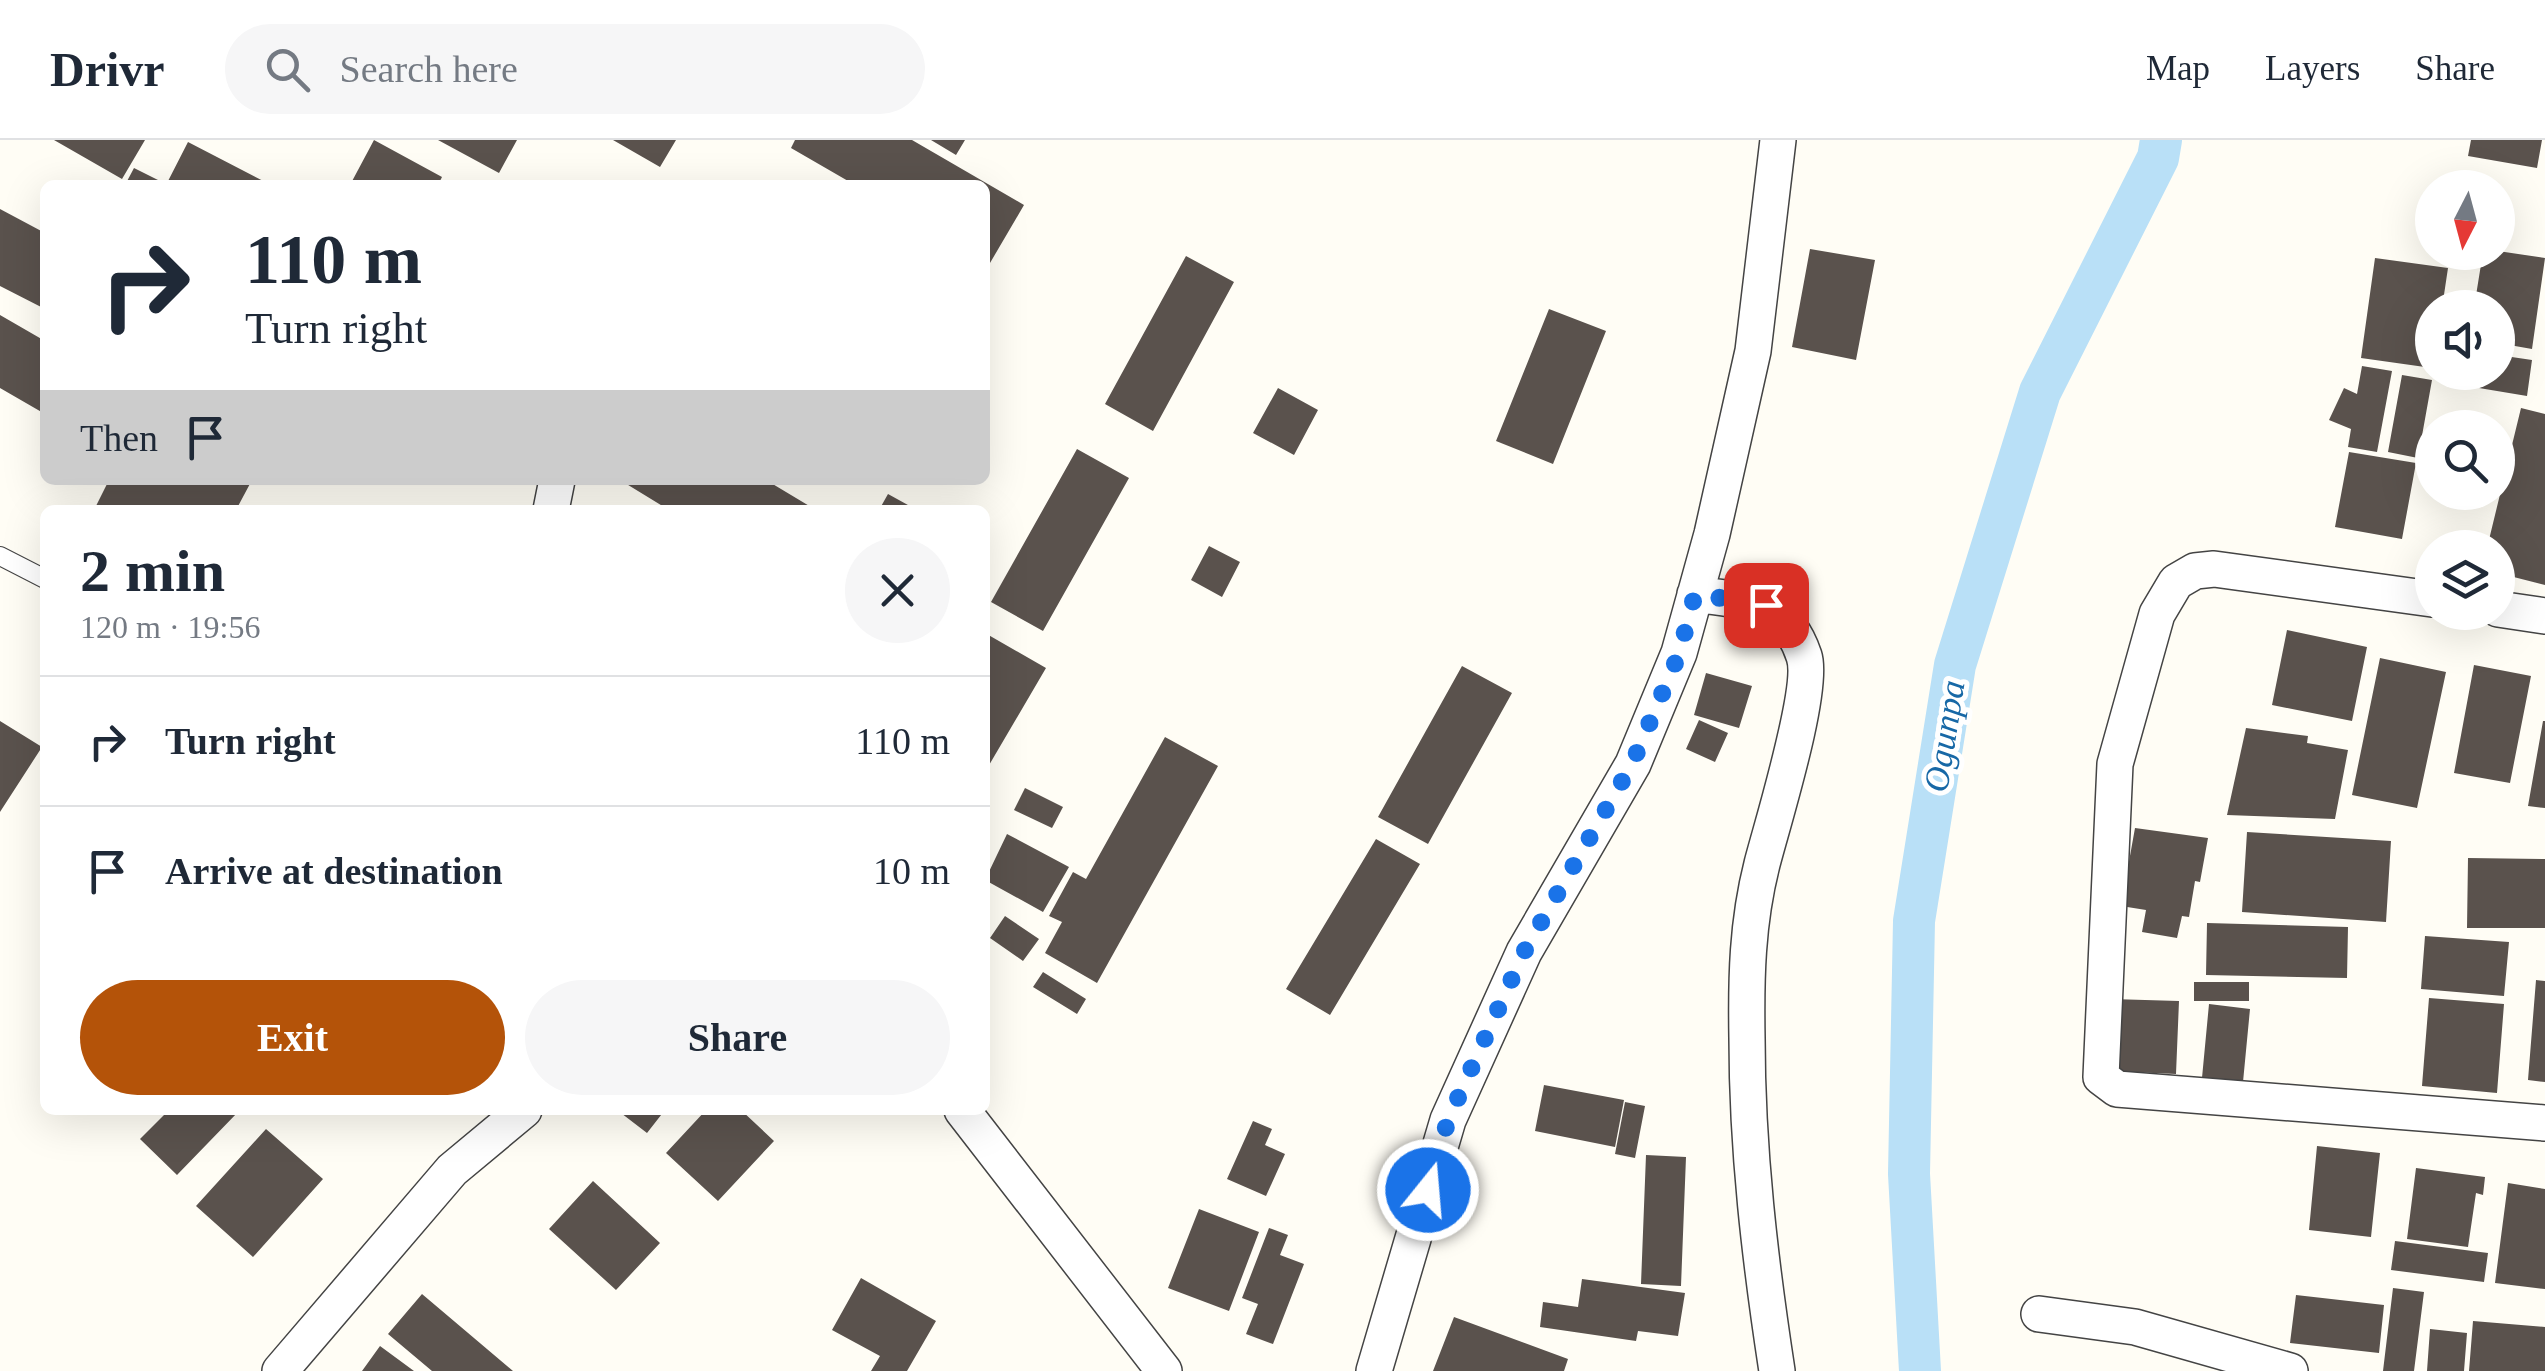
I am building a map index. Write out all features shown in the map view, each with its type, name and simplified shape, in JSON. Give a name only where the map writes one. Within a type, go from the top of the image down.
[{"type":"street","points":[[1374,1371],[1448,1120],[1524,952],[1632,764],[1679,654],[1752,351],[1778,140]]},
{"type":"street","points":[[2415,597],[2214,569],[2195,571],[2176,582],[2157,614],[2115,764],[2101,1077],[2116,1088],[2545,1123]]},
{"type":"street","points":[[1695,594],[1766,605],[1789,624],[1806,659],[1798,718],[1752,901],[1746,952],[1747,1146],[1776,1371]]},
{"type":"street","points":[[2515,612],[2545,616]]},
{"type":"street","points":[[280,1371],[452,1170],[518,1115]]},
{"type":"street","points":[[966,1115],[1164,1371]]},
{"type":"street","points":[[2039,1314],[2134,1327],[2290,1371]]},
{"type":"lane","points":[[0,556],[40,576]]},
{"type":"building","points":[[54,140],[145,140],[122,179]]},
{"type":"building","points":[[374,140],[442,177],[440,180],[353,180]]},
{"type":"building","points":[[438,140],[517,140],[499,173]]},
{"type":"building","points":[[613,140],[676,140],[660,167]]},
{"type":"building","points":[[795,140],[912,140],[981,180],[846,180],[791,148]]},
{"type":"building","points":[[931,140],[965,140],[956,155]]},
{"type":"building","points":[[2471,140],[2542,140],[2537,168],[2468,156]]},
{"type":"building","points":[[188,142],[261,180],[169,180]]},
{"type":"building","points":[[134,168],[158,180],[128,180]]},
{"type":"building","points":[[990,185],[1024,205],[990,263]]},
{"type":"building","points":[[0,209],[40,230],[40,306],[0,286]]},
{"type":"building","points":[[1810,249],[1875,260],[1856,360],[1792,347]]},
{"type":"building","points":[[2515,254],[2545,258],[2532,349],[2515,346],[2515,290],[2477,290],[2480,270],[2515,270]]},
{"type":"building","points":[[1186,256],[1234,282],[1153,431],[1105,404]]},
{"type":"building","points":[[2375,258],[2415,263],[2415,270],[2448,270],[2445,290],[2415,290],[2415,366],[2361,358]]},
{"type":"building","points":[[1549,309],[1606,331],[1553,464],[1496,441]]},
{"type":"building","points":[[0,315],[40,338],[40,411],[0,388]]},
{"type":"building","points":[[2515,358],[2532,360],[2527,396],[2491,390],[2515,390]]},
{"type":"building","points":[[2362,366],[2392,371],[2377,452],[2348,447],[2351,429],[2329,420],[2344,388],[2357,394]]},
{"type":"building","points":[[2402,375],[2415,377],[2415,390],[2430,390],[2427,410],[2415,410],[2415,457],[2388,452]]},
{"type":"building","points":[[1278,388],[1318,410],[1294,455],[1253,433]]},
{"type":"building","points":[[2521,408],[2545,414],[2545,585],[2515,577],[2515,530],[2491,530],[2496,510],[2515,510],[2515,433]]},
{"type":"building","points":[[1077,449],[1129,478],[1043,631],[991,602]]},
{"type":"building","points":[[2349,452],[2415,463],[2402,539],[2335,527]]},
{"type":"building","points":[[106,485],[249,485],[239,505],[96,505]]},
{"type":"building","points":[[628,485],[774,485],[808,505],[661,505]]},
{"type":"building","points":[[888,494],[908,505],[882,505]]},
{"type":"building","points":[[1209,546],[1240,562],[1222,597],[1191,580]]},
{"type":"building","points":[[2287,630],[2367,647],[2352,721],[2272,705]]},
{"type":"building","points":[[990,636],[1046,668],[990,763]]},
{"type":"building","points":[[2380,658],[2446,672],[2417,808],[2352,795]]},
{"type":"building","points":[[2474,665],[2531,676],[2510,783],[2454,773]]},
{"type":"building","points":[[1462,666],[1512,693],[1428,844],[1378,817]]},
{"type":"building","points":[[1706,673],[1752,686],[1739,728],[1694,715]]},
{"type":"building","points":[[1699,720],[1728,733],[1715,762],[1686,749]]},
{"type":"building","points":[[0,721],[40,746],[40,750],[0,812]]},
{"type":"building","points":[[2545,721],[2545,808],[2528,806]]},
{"type":"building","points":[[2246,728],[2308,736],[2307,743],[2348,750],[2335,819],[2227,815]]},
{"type":"building","points":[[1165,737],[1218,766],[1097,983],[1045,953],[1062,922],[1049,916],[1073,872],[1086,879]]},
{"type":"building","points":[[1025,788],[1063,807],[1052,828],[1014,810]]},
{"type":"building","points":[[2135,828],[2208,838],[2200,882],[2195,881],[2189,917],[2182,916],[2177,938],[2142,932],[2146,910],[2121,906]]},
{"type":"building","points":[[2247,832],[2391,841],[2386,922],[2242,912]]},
{"type":"building","points":[[1007,834],[1069,867],[1043,912],[990,883],[990,870]]},
{"type":"building","points":[[1376,839],[1420,864],[1330,1015],[1286,989]]},
{"type":"building","points":[[2468,858],[2545,859],[2545,928],[2467,928]]},
{"type":"building","points":[[1005,916],[1039,939],[1023,961],[990,938]]},
{"type":"building","points":[[2207,923],[2348,927],[2347,978],[2206,975]]},
{"type":"building","points":[[2425,936],[2509,942],[2504,996],[2421,989]]},
{"type":"building","points":[[1043,972],[1086,999],[1077,1014],[1033,987]]},
{"type":"building","points":[[2536,980],[2545,981],[2545,1082],[2528,1080]]},
{"type":"building","points":[[2194,982],[2249,982],[2249,1001],[2194,1001]]},
{"type":"building","points":[[2429,998],[2504,1004],[2497,1093],[2422,1086]]},
{"type":"building","points":[[2111,999],[2179,1001],[2176,1074],[2109,1071]]},
{"type":"building","points":[[2209,1004],[2250,1009],[2243,1082],[2202,1078]]},
{"type":"building","points":[[1544,1085],[1624,1100],[1615,1147],[1535,1131]]},
{"type":"building","points":[[1625,1102],[1645,1106],[1635,1158],[1615,1154]]},
{"type":"building","points":[[164,1115],[235,1115],[177,1175],[140,1139]]},
{"type":"building","points":[[624,1115],[661,1115],[647,1133]]},
{"type":"building","points":[[701,1115],[746,1115],[774,1141],[718,1201],[666,1153]]},
{"type":"building","points":[[1253,1121],[1272,1129],[1265,1145],[1285,1154],[1266,1196],[1227,1179]]},
{"type":"building","points":[[266,1129],[323,1179],[253,1257],[196,1206]]},
{"type":"building","points":[[2317,1146],[2380,1153],[2371,1237],[2309,1230]]},
{"type":"building","points":[[1646,1155],[1686,1157],[1681,1286],[1641,1284]]},
{"type":"building","points":[[2416,1168],[2485,1177],[2483,1195],[2476,1193],[2468,1247],[2407,1239]]},
{"type":"building","points":[[593,1181],[660,1243],[616,1290],[549,1229]]},
{"type":"building","points":[[2508,1183],[2545,1189],[2545,1289],[2495,1283]]},
{"type":"building","points":[[1199,1209],[1259,1232],[1229,1311],[1168,1288]]},
{"type":"building","points":[[1269,1228],[1288,1235],[1280,1255],[1304,1264],[1273,1344],[1246,1334],[1258,1304],[1242,1298]]},
{"type":"building","points":[[2395,1241],[2488,1253],[2484,1282],[2391,1270]]},
{"type":"building","points":[[861,1278],[936,1321],[907,1371],[871,1371],[880,1356],[832,1330]]},
{"type":"building","points":[[1582,1279],[1685,1293],[1678,1336],[1638,1331],[1636,1341],[1540,1327],[1543,1302],[1578,1307]]},
{"type":"building","points":[[2393,1288],[2424,1292],[2414,1371],[2383,1371]]},
{"type":"building","points":[[422,1294],[513,1371],[432,1371],[388,1334]]},
{"type":"building","points":[[2296,1295],[2384,1305],[2379,1353],[2290,1343]]},
{"type":"building","points":[[1454,1317],[1568,1359],[1564,1371],[1433,1371]]},
{"type":"building","points":[[2473,1321],[2545,1327],[2545,1371],[2469,1371]]},
{"type":"building","points":[[2430,1329],[2467,1333],[2464,1371],[2427,1371]]},
{"type":"building","points":[[380,1346],[414,1371],[362,1371]]},
{"type":"waterway","name":"Ogunpa","points":[[1920,1371],[1909,1174],[1914,921],[1955,665],[2040,392],[2158,158],[2161,140]]},
{"type":"route","points":[[1428,1190],[1448,1120],[1524,952],[1632,764],[1679,654],[1695,594],[1766,605]]}]
